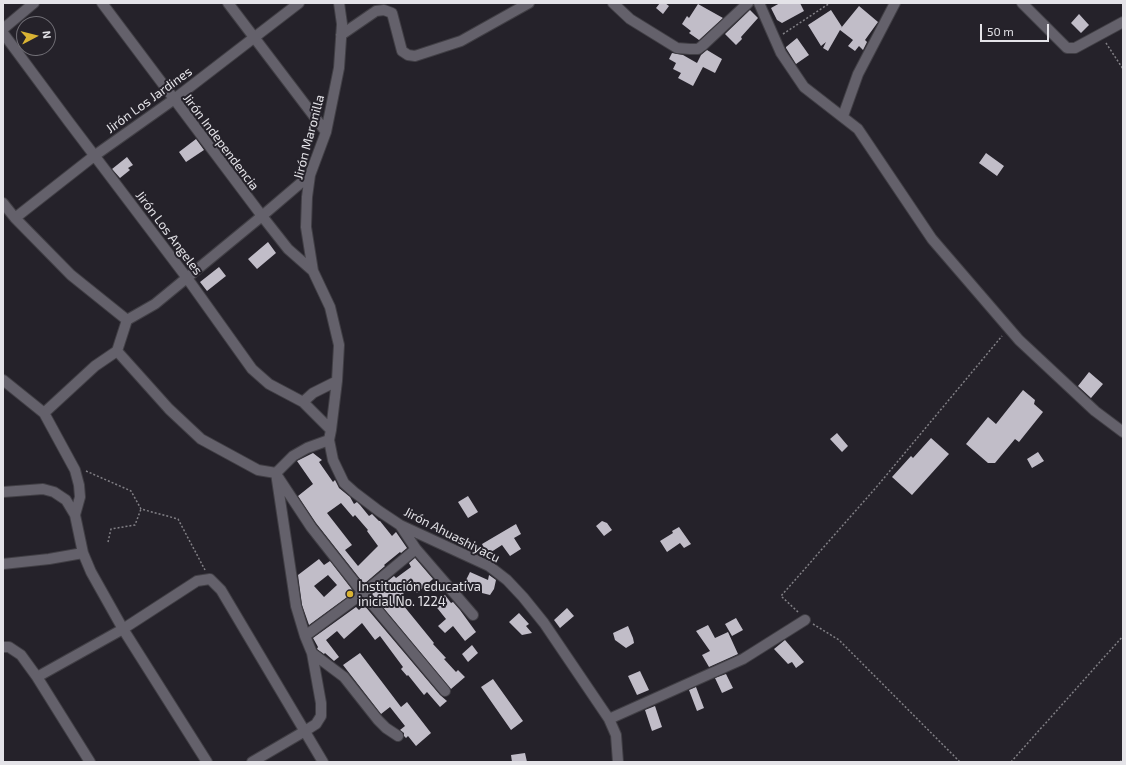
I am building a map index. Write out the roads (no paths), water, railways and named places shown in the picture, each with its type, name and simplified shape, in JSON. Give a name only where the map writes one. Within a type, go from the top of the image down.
[{"type":"street","points":[[17,3],[21,14]]},
{"type":"street","points":[[3,29],[34,3]]},
{"type":"street","name":"Jirón Independencia","points":[[102,3],[262,216],[288,249],[313,271]]},
{"type":"street","points":[[228,3],[326,132]]},
{"type":"street","name":"Jirón Los Jardines","points":[[15,218],[94,156],[174,100],[300,3]]},
{"type":"street","name":"Jirón Maronilla","points":[[330,435],[337,381],[339,345],[330,307],[313,271],[306,227],[307,197],[310,175],[326,132],[339,68],[342,24],[339,3]]},
{"type":"street","points":[[341,35],[376,11],[384,10],[392,13],[402,51],[408,55],[415,56],[461,41],[530,3]]},
{"type":"street","points":[[613,3],[630,19],[677,48],[698,49],[748,3]]},
{"type":"street","points":[[758,3],[782,53],[804,87],[858,129],[932,239],[1019,340],[1095,411],[1123,432]]},
{"type":"street","points":[[842,116],[858,74],[894,3]]},
{"type":"street","points":[[1022,3],[1067,48],[1075,48],[1123,22]]},
{"type":"street","name":"Jirón Los Angeles","points":[[3,33],[187,278],[252,369],[269,384],[303,402],[330,435]]},
{"type":"street","points":[[44,413],[95,366],[117,351],[128,320],[155,304],[310,175]]},
{"type":"street","points":[[3,203],[15,218],[71,275],[128,320]]},
{"type":"street","points":[[117,351],[169,409],[201,440],[258,470],[276,474],[311,527],[363,593],[445,691]]},
{"type":"street","points":[[3,380],[44,413],[75,470],[80,497],[75,515]]},
{"type":"street","points":[[303,402],[313,393],[337,381]]},
{"type":"street","points":[[276,474],[293,456],[330,435]]},
{"type":"street","name":"Jirón Ahuashiyacu","points":[[330,435],[333,460],[344,483],[354,492],[379,512],[400,525],[489,566],[508,580],[523,597],[544,623],[609,719],[616,736],[618,762]]},
{"type":"street","points":[[252,762],[316,724],[321,716],[322,703],[312,653],[296,606],[276,474]]},
{"type":"street","points":[[3,492],[43,489],[54,492],[66,500],[75,515],[83,553],[91,572],[123,629],[207,762]]},
{"type":"street","points":[[400,525],[416,548],[473,615]]},
{"type":"street","points":[[305,636],[363,593],[416,548]]},
{"type":"street","points":[[3,564],[49,559],[83,553]]},
{"type":"street","points":[[37,677],[123,629],[197,582],[210,579],[221,590],[324,762]]},
{"type":"street","points":[[609,719],[743,659],[805,620]]},
{"type":"street","points":[[3,647],[9,647],[21,655],[37,677],[90,762]]},
{"type":"street","points":[[312,653],[344,677],[378,720],[386,728],[398,736]]},
{"type":"place","name":"Institución educativa inicial No. 1224","points":[[350,594]]}]
